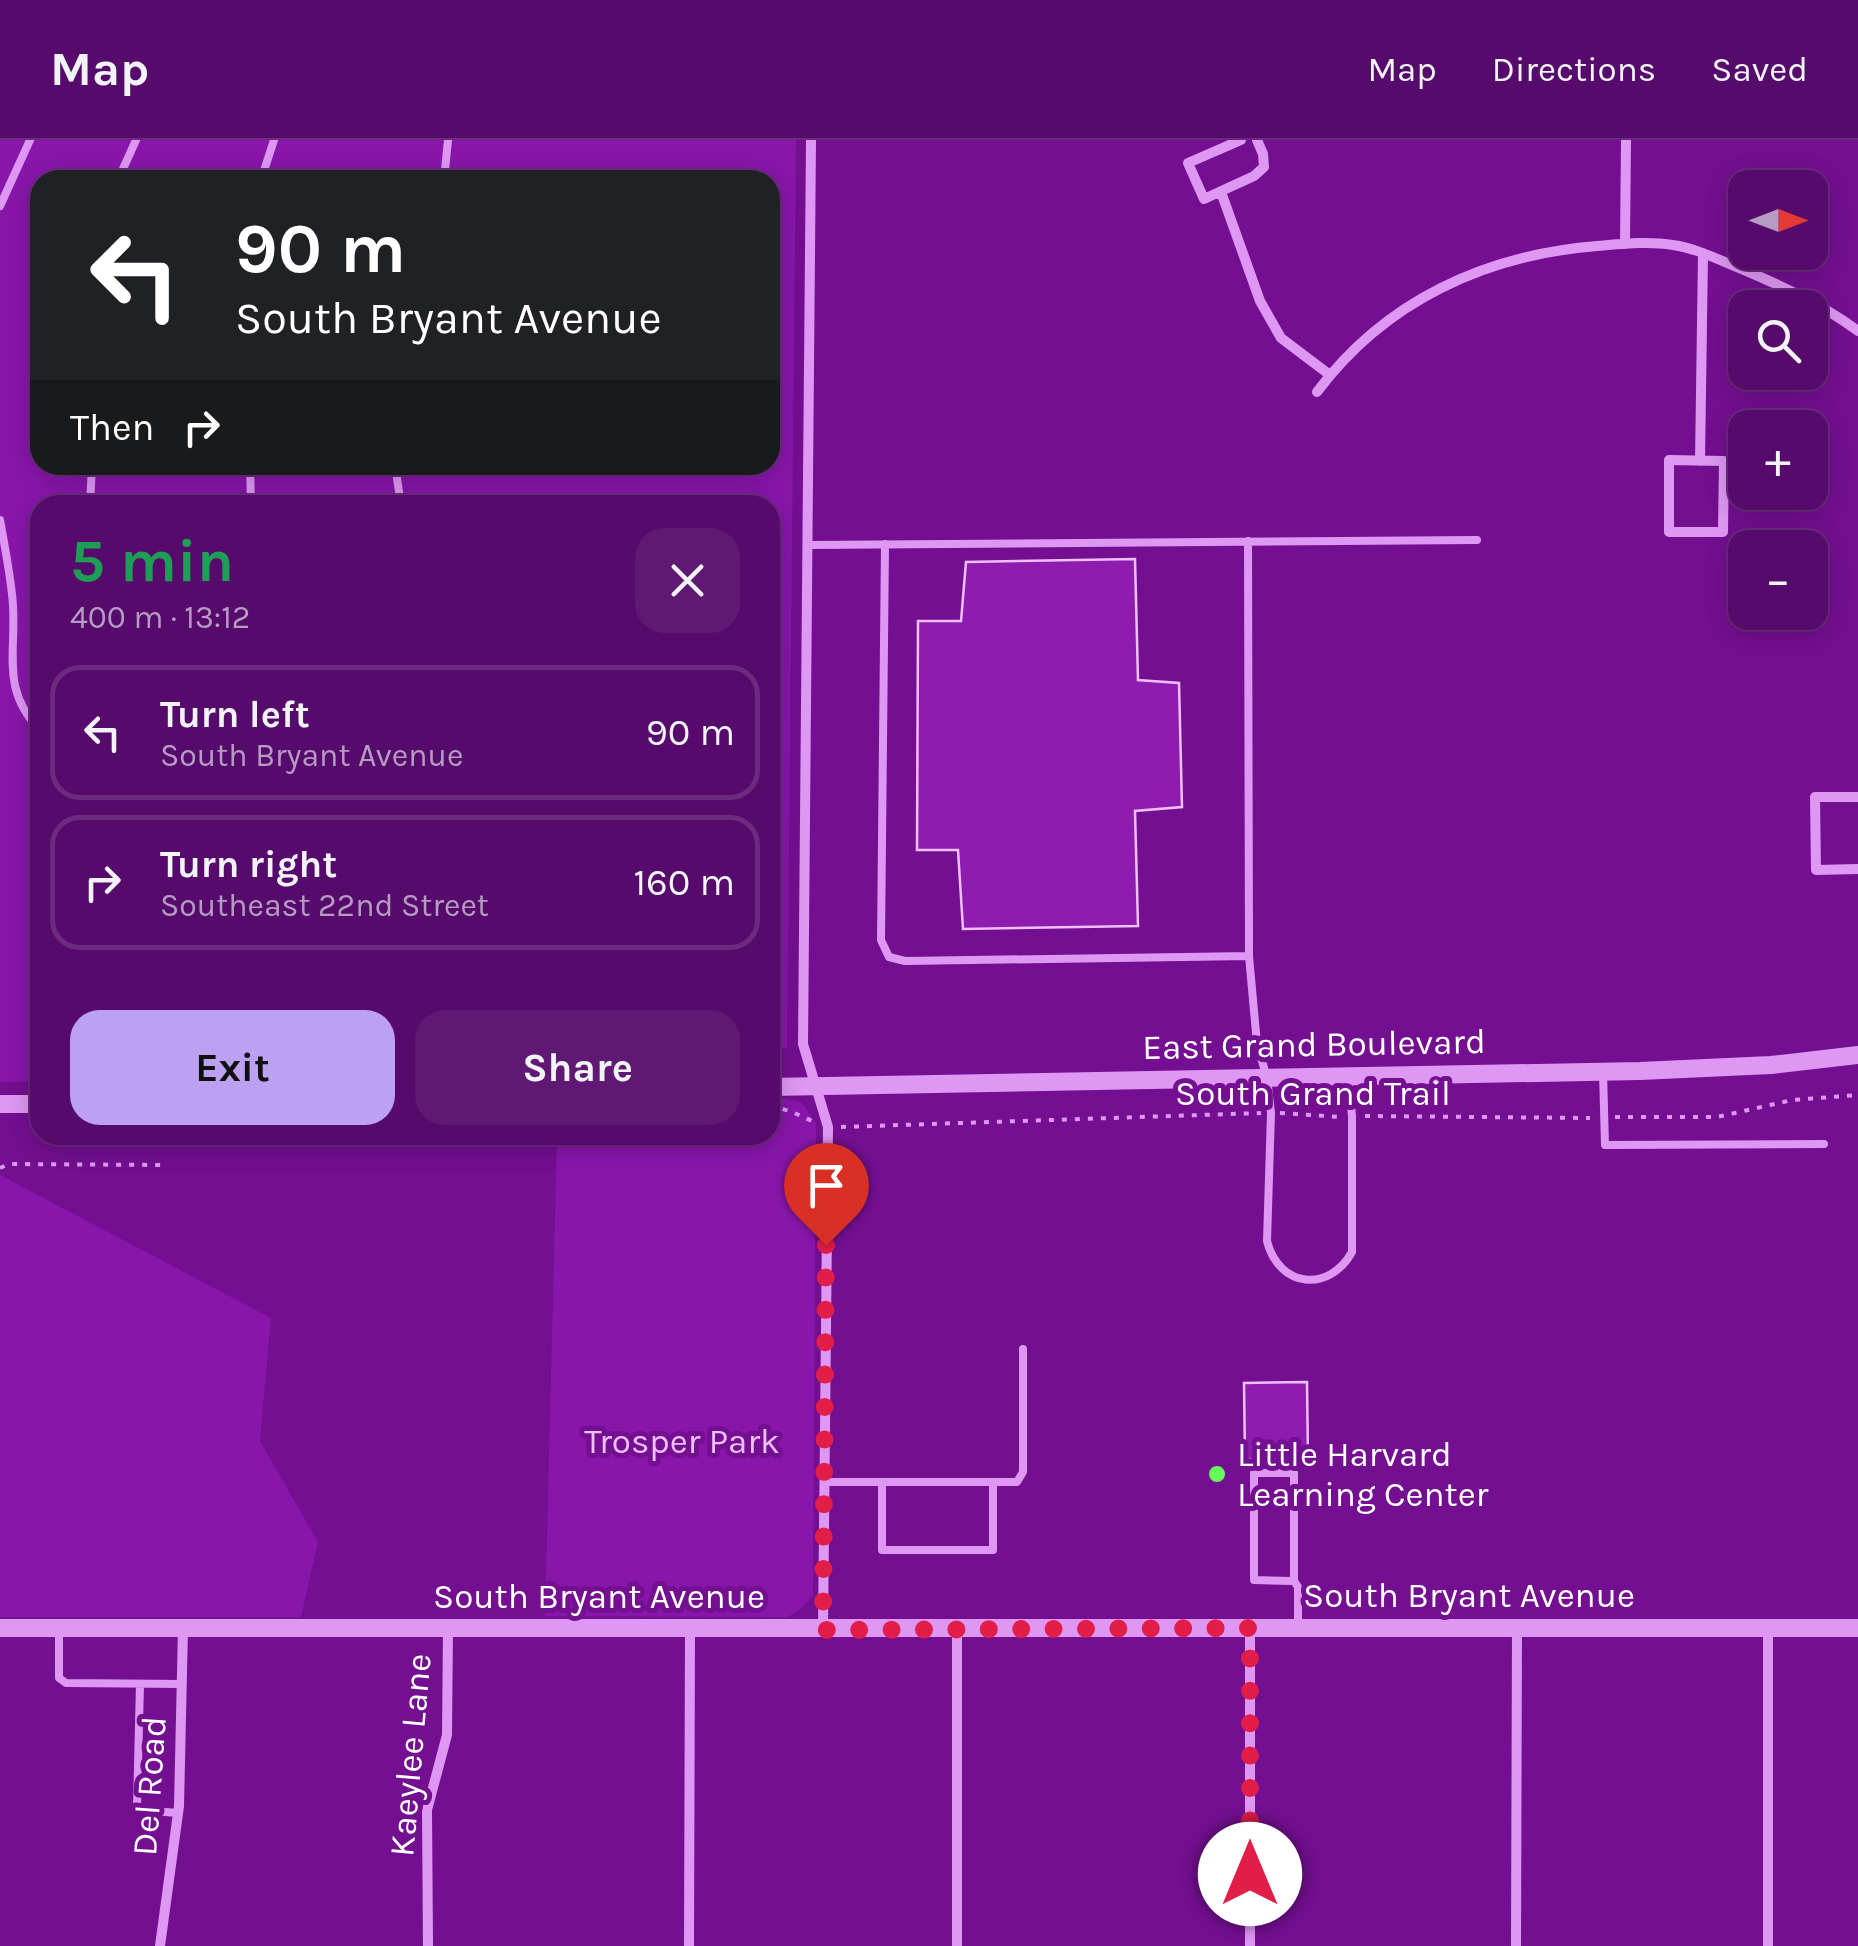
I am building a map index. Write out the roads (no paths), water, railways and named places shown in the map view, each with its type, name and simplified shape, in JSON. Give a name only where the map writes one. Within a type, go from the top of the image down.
[{"type":"street","points":[[811,140],[803,1044],[828,1127],[823,1630]]},
{"type":"street","points":[[1241,140],[1188,163],[1204,199],[1254,176],[1264,167],[1256,140]]},
{"type":"street","points":[[1625,244],[1626,140]]},
{"type":"street","points":[[1221,192],[1260,301],[1281,338],[1330,375]]},
{"type":"street","points":[[1317,392],[1355,346],[1390,317],[1464,276],[1560,249],[1673,245],[1703,253],[1786,286],[1858,331]]},
{"type":"street","points":[[1700,461],[1703,253]]},
{"type":"street","points":[[1669,460],[1700,461],[1724,460],[1723,532],[1669,532],[1669,460]]},
{"type":"street","points":[[1858,797],[1815,797],[1816,870],[1858,869]]},
{"type":"street","name":"East Grand Boulevard","points":[[780,1087],[1603,1072],[1771,1065],[1858,1055]]},
{"type":"street","points":[[0,1104],[30,1104]]},
{"type":"street","points":[[1516,1946],[1517,1627]]},
{"type":"street","name":"South Bryant Avenue","points":[[0,1628],[1858,1628]]},
{"type":"street","name":"Del Road","points":[[160,1946],[178,1813],[183,1628]]},
{"type":"street","name":"Kaeylee Lane","points":[[428,1946],[427,1810],[447,1735],[448,1628]]},
{"type":"street","points":[[689,1946],[690,1628]]},
{"type":"street","points":[[957,1628],[957,1946]]},
{"type":"street","points":[[1250,1628],[1250,1946]]},
{"type":"street","points":[[1768,1628],[1768,1946]]},
{"type":"lane","points":[[0,206],[30,140]]},
{"type":"lane","points":[[122,170],[136,140]]},
{"type":"lane","points":[[264,170],[274,140]]},
{"type":"lane","points":[[445,170],[448,140]]},
{"type":"lane","points":[[0,520],[12,592],[11,658],[16,692],[30,720]]},
{"type":"lane","points":[[808,544],[1477,540]]},
{"type":"lane","points":[[1248,541],[1249,956],[1258,1044],[1271,1113],[1266,1241],[1271,1258],[1295,1278],[1322,1279],[1342,1270],[1352,1252],[1352,1116],[1348,1076]]},
{"type":"lane","points":[[884,544],[881,940],[889,957],[905,961],[1249,956]]},
{"type":"lane","points":[[1603,1072],[1605,1146],[1824,1144]]},
{"type":"lane","points":[[824,1482],[1017,1482],[1023,1472],[1023,1349]]},
{"type":"lane","points":[[1294,1581],[1254,1580],[1254,1473],[1294,1473],[1298,1628]]},
{"type":"lane","points":[[882,1483],[882,1550],[993,1550],[993,1482]]},
{"type":"lane","points":[[58,1628],[59,1678],[66,1683],[182,1684]]},
{"type":"lane","points":[[140,1684],[136,1807],[178,1813]]},
{"type":"place","name":"Little Harvard Learning Center","points":[[1217,1474]]},
{"type":"park label","name":"Trosper Park","points":[[682,1441]]}]
